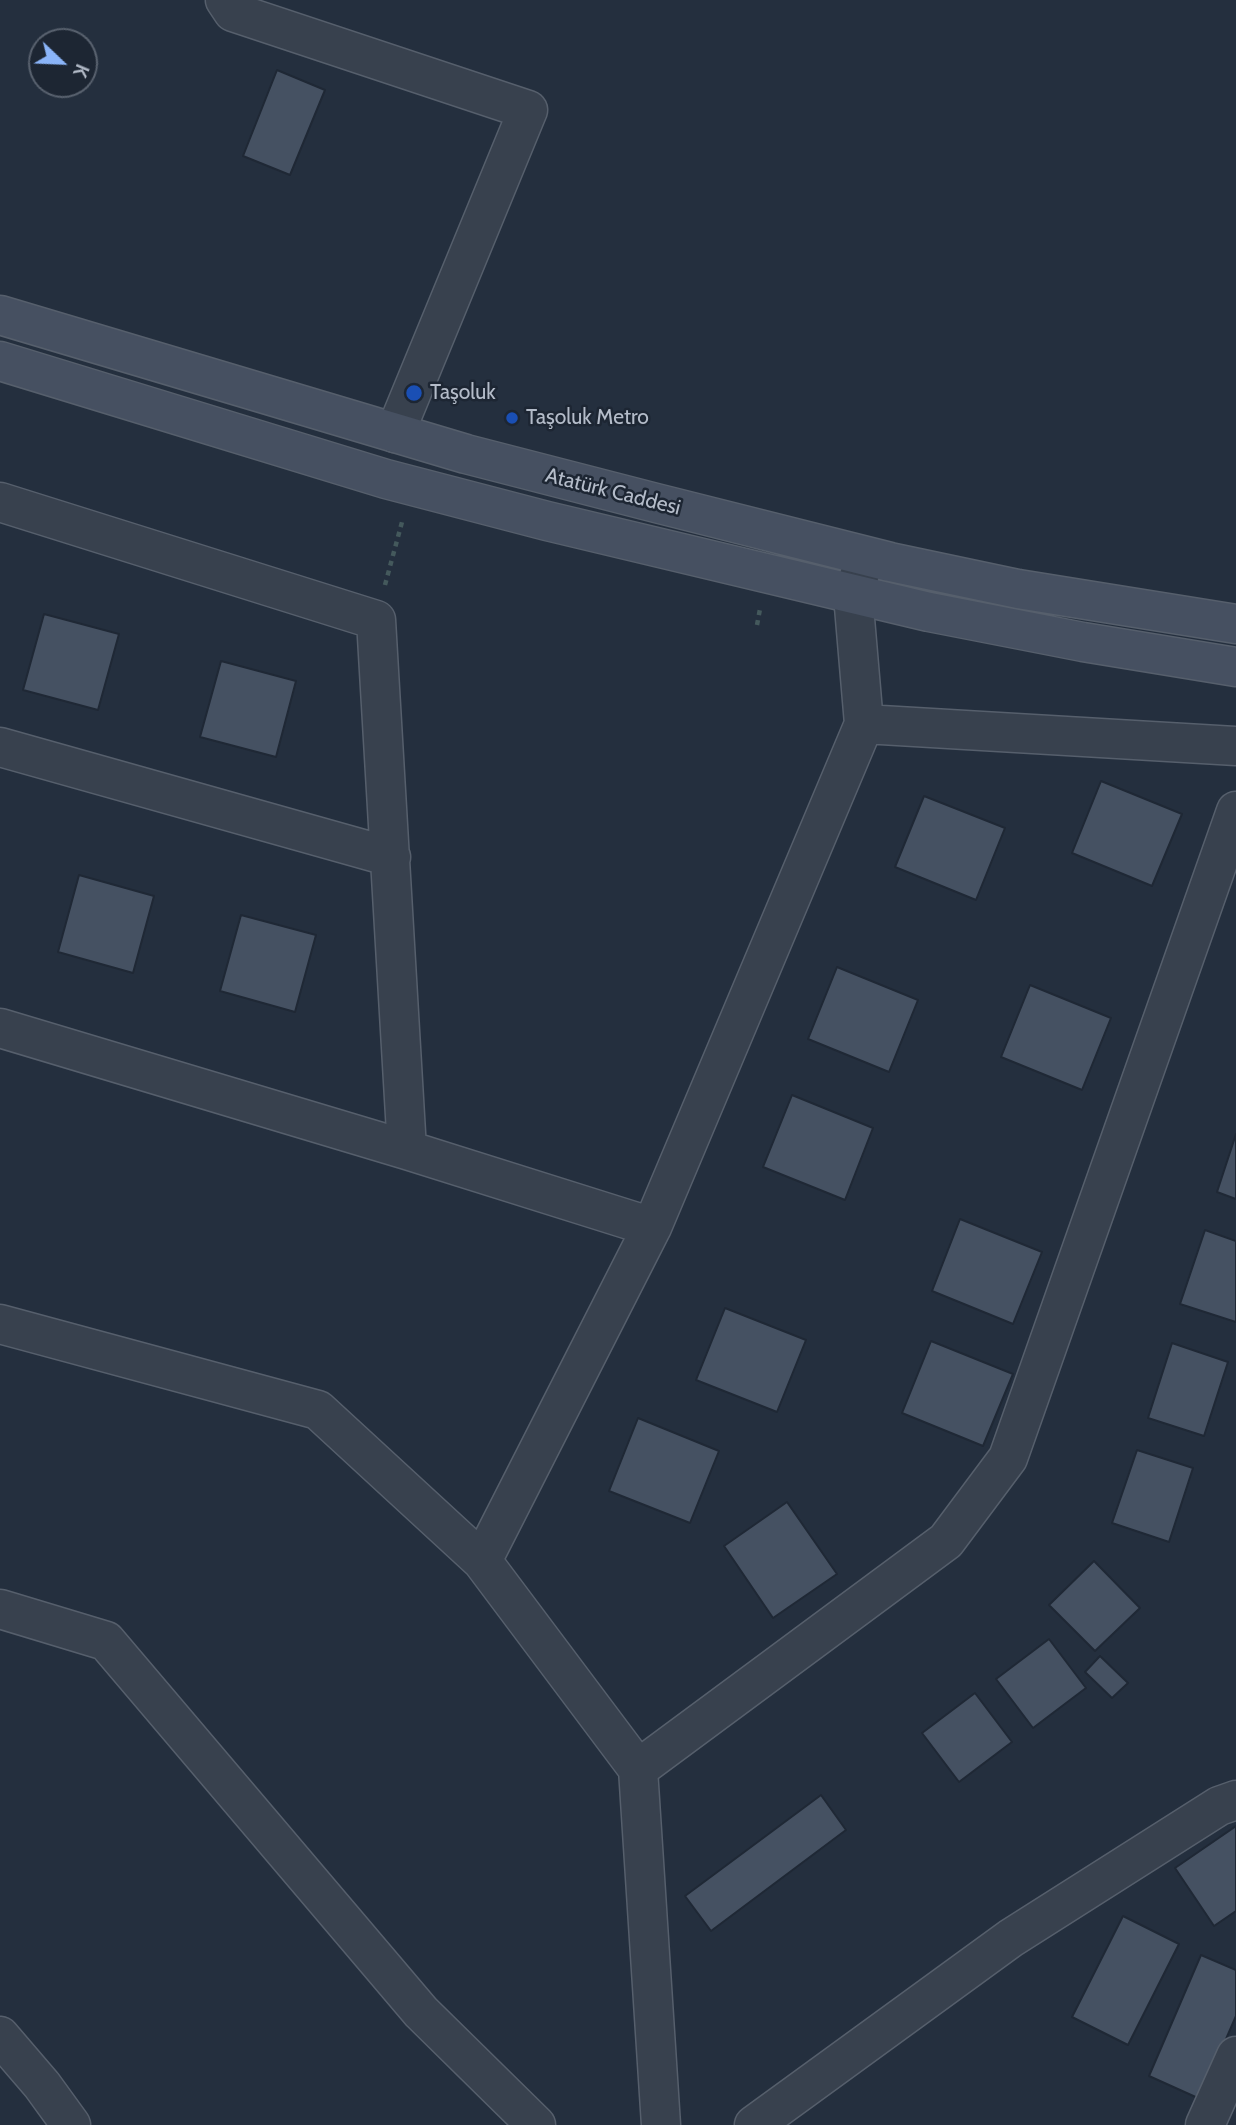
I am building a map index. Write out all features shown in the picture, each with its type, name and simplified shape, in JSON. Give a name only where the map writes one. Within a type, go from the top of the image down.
[{"type":"main road","name":"Atatürk Caddesi","points":[[0,315],[466,454],[615,493],[866,555],[1018,589],[1236,624]]},
{"type":"main road","points":[[0,361],[411,486],[598,534],[929,612],[1083,642],[1236,667]]},
{"type":"street","points":[[225,0],[233,12],[528,110],[395,433]]},
{"type":"street","points":[[0,502],[376,620],[407,1150]]},
{"type":"street","points":[[482,1561],[652,1227],[864,723],[853,595],[866,555]]},
{"type":"street","points":[[864,723],[1236,746]]},
{"type":"street","points":[[0,747],[391,857]]},
{"type":"street","points":[[638,1769],[946,1541],[1008,1458],[1236,811]]},
{"type":"street","points":[[0,1028],[407,1150],[652,1227]]},
{"type":"street","points":[[0,1324],[318,1410],[482,1561],[638,1769],[661,2125]]},
{"type":"street","points":[[0,1609],[106,1641],[421,2012],[536,2125]]},
{"type":"street","points":[[754,2125],[1011,1938],[1219,1806],[1236,1800]]},
{"type":"street","points":[[0,2036],[42,2085],[71,2125]]},
{"type":"street","points":[[1205,2125],[1236,2056]]},
{"type":"path","points":[[376,620],[411,486]]},
{"type":"building","points":[[277,70],[325,90],[290,175],[243,156]]},
{"type":"building","points":[[44,614],[119,634],[98,710],[23,690]]},
{"type":"building","points":[[221,661],[296,681],[276,757],[200,737]]},
{"type":"building","points":[[1101,781],[1182,814],[1152,886],[1072,853]]},
{"type":"building","points":[[924,796],[1005,828],[976,900],[895,867]]},
{"type":"building","points":[[79,875],[154,896],[133,973],[58,952]]},
{"type":"building","points":[[241,915],[316,935],[295,1012],[220,991]]},
{"type":"building","points":[[837,967],[918,1000],[889,1072],[808,1039]]},
{"type":"building","points":[[1030,985],[1111,1018],[1082,1090],[1001,1057]]},
{"type":"building","points":[[792,1095],[873,1128],[845,1200],[763,1167]]},
{"type":"building","points":[[1236,1134],[1236,1199],[1217,1192]]},
{"type":"building","points":[[960,1219],[1042,1252],[1013,1324],[932,1291]]},
{"type":"building","points":[[1205,1230],[1236,1241],[1236,1322],[1180,1304]]},
{"type":"building","points":[[725,1308],[806,1340],[777,1412],[696,1380]]},
{"type":"building","points":[[931,1341],[1013,1374],[983,1446],[902,1413]]},
{"type":"building","points":[[1172,1343],[1228,1362],[1204,1436],[1148,1418]]},
{"type":"building","points":[[638,1418],[719,1451],[690,1523],[609,1491]]},
{"type":"building","points":[[1137,1450],[1193,1468],[1169,1542],[1112,1523]]},
{"type":"building","points":[[787,1502],[837,1574],[773,1618],[724,1546]]},
{"type":"building","points":[[1094,1561],[1140,1608],[1095,1651],[1049,1605]]},
{"type":"building","points":[[1049,1639],[1086,1688],[1033,1728],[996,1679]]},
{"type":"building","points":[[1100,1656],[1128,1683],[1112,1698],[1085,1672]]},
{"type":"building","points":[[975,1693],[1012,1742],[959,1782],[922,1733]]},
{"type":"building","points":[[821,1795],[846,1830],[711,1931],[685,1896]]},
{"type":"building","points":[[1236,1826],[1236,1911],[1214,1926],[1175,1868]]},
{"type":"building","points":[[1123,1916],[1179,1944],[1128,2045],[1072,2017]]},
{"type":"building","points":[[1201,1955],[1236,1970],[1236,2016],[1200,2099],[1149,2076]]},
{"type":"place","name":"Taşoluk","points":[[414,393]]},
{"type":"place","name":"Taşoluk Metro","points":[[512,418]]}]
